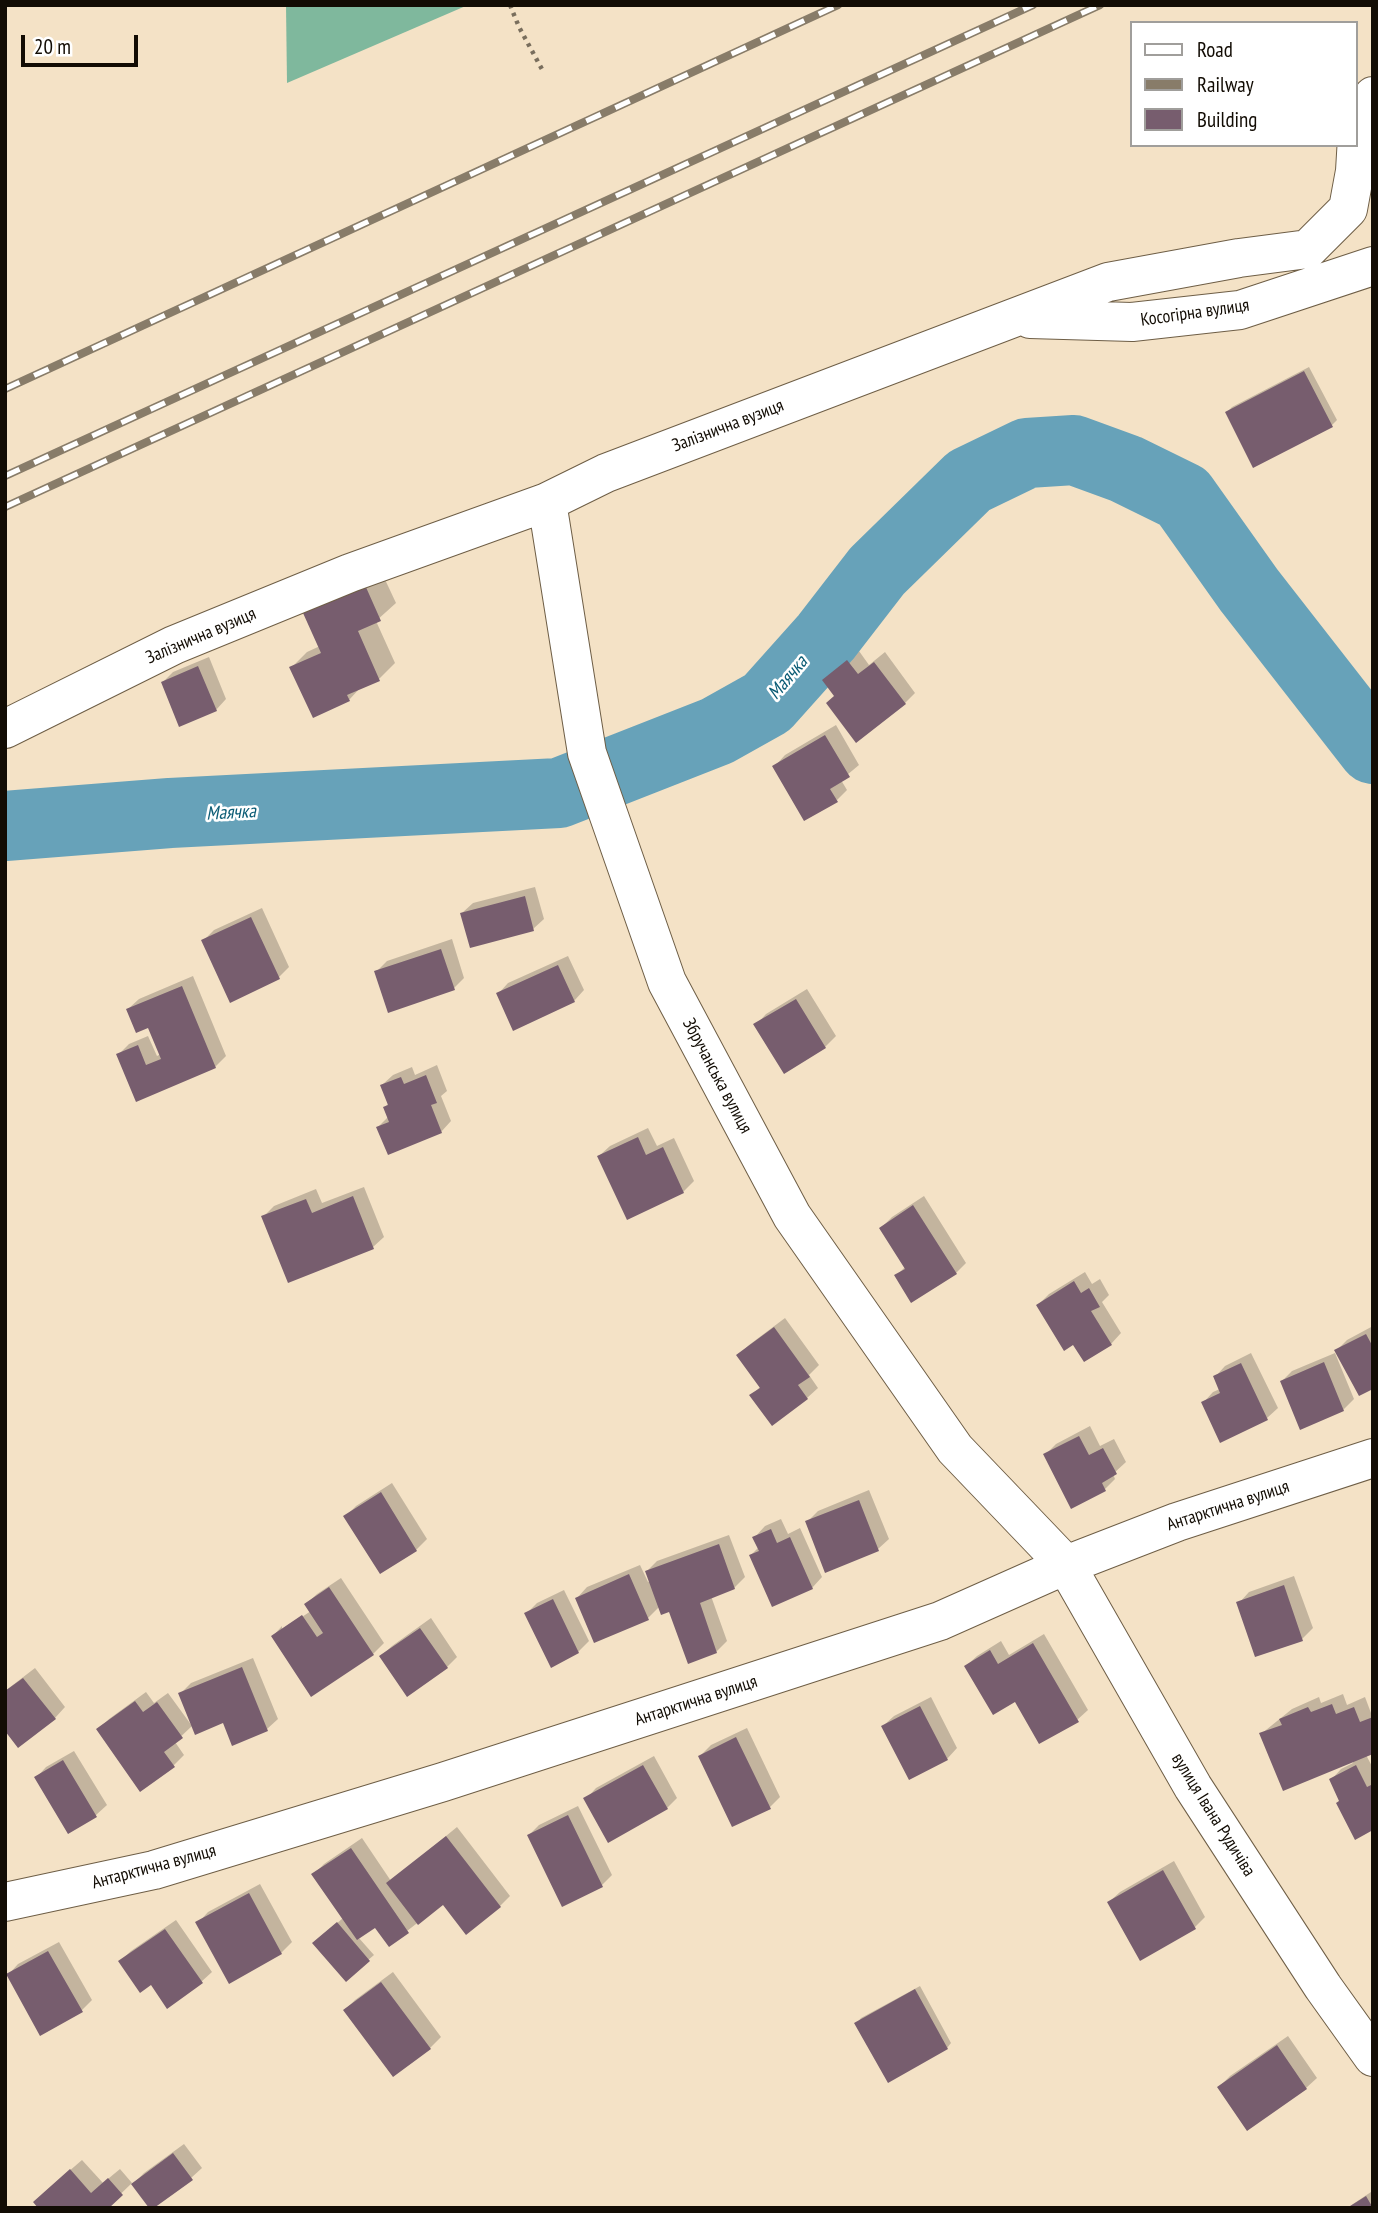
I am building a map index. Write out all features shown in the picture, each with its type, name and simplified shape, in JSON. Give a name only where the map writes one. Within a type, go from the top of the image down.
[{"type":"street","name":"Залізнична вузиця","points":[[1357,138],[1358,121],[1373,96]]},
{"type":"street","name":"Залізнична вузиця","points":[[5,729],[174,645],[351,573],[547,502],[606,473],[1010,318],[1108,282],[1239,258],[1308,249],[1349,209],[1356,147]]},
{"type":"street","name":"Косогірна вулиця","points":[[1010,318],[1132,322],[1240,310],[1373,266]]},
{"type":"street","name":"Збручанська вулиця","points":[[547,502],[587,753],[667,982],[792,1216],[955,1449],[1066,1565]]},
{"type":"street","name":"Антарктична вулиця","points":[[5,1902],[154,1870],[456,1778],[940,1621],[1066,1565],[1177,1522],[1373,1458]]},
{"type":"street","name":"вулиця Івана Рудичіва","points":[[1066,1565],[1193,1787],[1323,1987],[1373,2057]]},
{"type":"path","points":[[510,5],[544,73]]},
{"type":"green space","points":[[286,5],[468,5],[287,83]]},
{"type":"building","points":[[1304,371],[1333,427],[1253,468],[1225,412]]},
{"type":"building","points":[[365,585],[381,621],[358,631],[380,681],[347,695],[350,701],[313,718],[289,667],[321,653],[303,613]]},
{"type":"building","points":[[847,660],[858,674],[874,662],[906,704],[856,743],[826,703],[834,696],[822,680]]},
{"type":"building","points":[[198,666],[217,711],[179,727],[161,682]]},
{"type":"building","points":[[825,735],[850,777],[830,789],[838,802],[804,821],[772,766]]},
{"type":"building","points":[[525,896],[534,931],[470,948],[460,913]]},
{"type":"building","points":[[251,917],[280,979],[230,1003],[201,940]]},
{"type":"building","points":[[441,949],[455,990],[388,1013],[374,971]]},
{"type":"building","points":[[558,965],[575,1002],[513,1031],[496,993]]},
{"type":"building","points":[[182,986],[216,1068],[136,1102],[116,1054],[138,1045],[146,1065],[161,1059],[148,1028],[136,1033],[126,1009]]},
{"type":"building","points":[[796,999],[826,1048],[784,1074],[753,1024]]},
{"type":"building","points":[[426,1075],[437,1103],[431,1105],[442,1133],[388,1155],[376,1127],[389,1122],[383,1107],[388,1105],[380,1085],[401,1077],[404,1084]]},
{"type":"building","points":[[638,1137],[646,1155],[663,1147],[684,1193],[627,1220],[597,1156]]},
{"type":"building","points":[[353,1196],[374,1249],[288,1283],[261,1216],[306,1199],[312,1213]]},
{"type":"building","points":[[913,1205],[957,1274],[911,1303],[894,1275],[905,1269],[879,1228]]},
{"type":"building","points":[[1074,1281],[1081,1293],[1089,1288],[1100,1307],[1091,1311],[1112,1345],[1084,1362],[1073,1345],[1064,1351],[1036,1305]]},
{"type":"building","points":[[774,1327],[810,1377],[798,1385],[808,1399],[772,1426],[749,1395],[760,1388],[736,1355]]},
{"type":"building","points":[[1366,1334],[1373,1347],[1373,1389],[1359,1396],[1334,1350]]},
{"type":"building","points":[[1324,1362],[1344,1411],[1300,1430],[1280,1381]]},
{"type":"building","points":[[1241,1363],[1268,1420],[1220,1443],[1201,1402],[1220,1393],[1213,1376]]},
{"type":"building","points":[[1079,1436],[1089,1455],[1103,1448],[1117,1474],[1102,1483],[1106,1491],[1071,1509],[1043,1454]]},
{"type":"building","points":[[381,1492],[417,1551],[380,1574],[343,1516]]},
{"type":"building","points":[[859,1500],[879,1551],[825,1573],[805,1521]]},
{"type":"building","points":[[771,1529],[777,1543],[790,1537],[813,1589],[772,1607],[749,1555],[759,1551],[752,1537]]},
{"type":"building","points":[[719,1544],[735,1589],[700,1603],[717,1653],[688,1664],[669,1612],[661,1615],[645,1571]]},
{"type":"building","points":[[629,1574],[649,1620],[594,1643],[575,1598]]},
{"type":"building","points":[[1284,1585],[1303,1641],[1255,1657],[1236,1602]]},
{"type":"building","points":[[329,1587],[374,1655],[311,1697],[271,1636],[302,1615],[317,1637],[323,1633],[304,1604]]},
{"type":"building","points":[[553,1599],[579,1653],[551,1668],[524,1613]]},
{"type":"building","points":[[420,1628],[448,1668],[407,1697],[379,1656]]},
{"type":"building","points":[[1033,1643],[1079,1722],[1039,1744],[1015,1702],[993,1715],[964,1666],[990,1650],[998,1664]]},
{"type":"building","points":[[242,1667],[268,1731],[232,1746],[223,1723],[195,1735],[178,1693]]},
{"type":"building","points":[[23,1678],[56,1719],[18,1748],[5,1731],[5,1691]]},
{"type":"building","points":[[135,1701],[143,1712],[157,1702],[183,1738],[164,1752],[175,1767],[140,1792],[96,1729]]},
{"type":"building","points":[[1332,1704],[1336,1714],[1354,1707],[1360,1722],[1373,1717],[1373,1754],[1283,1791],[1259,1733],[1282,1725],[1279,1719],[1308,1707],[1311,1712]]},
{"type":"building","points":[[920,1706],[948,1760],[909,1780],[881,1726]]},
{"type":"building","points":[[736,1737],[771,1809],[732,1827],[698,1756]]},
{"type":"building","points":[[63,1760],[97,1817],[68,1834],[34,1777]]},
{"type":"building","points":[[643,1765],[668,1809],[608,1843],[583,1798]]},
{"type":"building","points":[[1356,1765],[1367,1787],[1373,1784],[1373,1830],[1355,1840],[1336,1803],[1339,1801],[1329,1779]]},
{"type":"building","points":[[568,1815],[603,1887],[562,1907],[527,1835]]},
{"type":"building","points":[[446,1836],[501,1907],[466,1935],[443,1905],[418,1925],[386,1883]]},
{"type":"building","points":[[351,1848],[409,1933],[389,1947],[375,1928],[357,1940],[311,1874]]},
{"type":"building","points":[[1163,1870],[1196,1929],[1140,1961],[1107,1902]]},
{"type":"building","points":[[249,1893],[282,1954],[229,1984],[195,1922]]},
{"type":"building","points":[[337,1922],[370,1961],[346,1982],[312,1943]]},
{"type":"building","points":[[165,1929],[203,1983],[167,2009],[151,1985],[140,1993],[118,1961]]},
{"type":"building","points":[[48,1951],[83,2012],[40,2036],[6,1974]]},
{"type":"building","points":[[381,1982],[431,2049],[393,2077],[343,2010]]},
{"type":"building","points":[[915,1989],[948,2049],[888,2083],[854,2023]]},
{"type":"building","points":[[1277,2045],[1307,2089],[1247,2131],[1217,2087]]},
{"type":"building","points":[[173,2153],[193,2180],[154,2208],[149,2208],[131,2184]]},
{"type":"building","points":[[70,2169],[91,2193],[108,2178],[123,2195],[109,2208],[38,2208],[33,2202]]},
{"type":"building","points":[[1366,2196],[1373,2208],[1347,2208]]},
{"type":"waterway","name":"Маячка","points":[[5,826],[170,813],[559,793],[717,731],[767,703],[826,637],[877,571],[969,481],[1027,453],[1074,450],[1126,469],[1183,497],[1249,590],[1373,749]]},
{"type":"railway","points":[[5,389],[838,5]]},
{"type":"railway","points":[[5,476],[1033,5]]},
{"type":"railway","points":[[5,507],[1100,5]]}]
